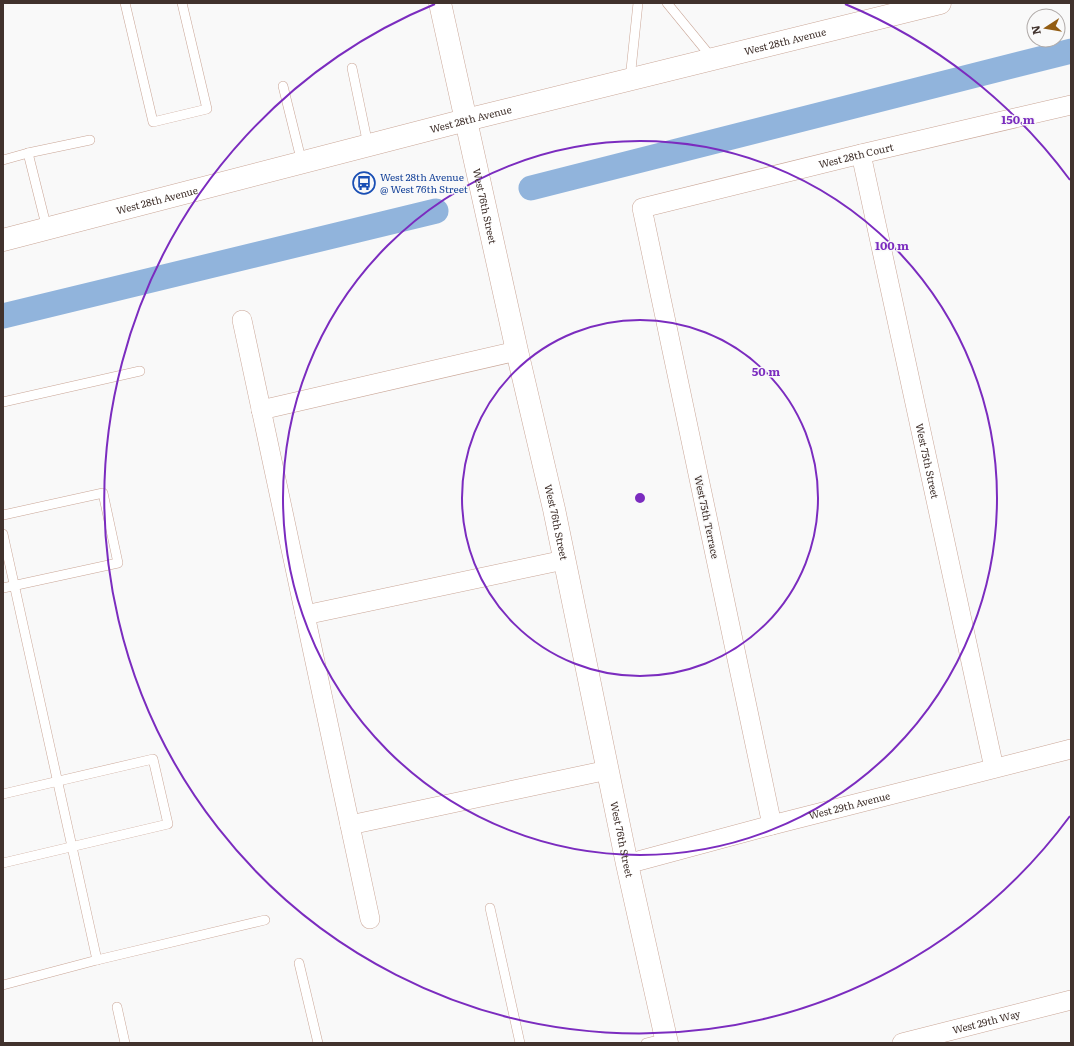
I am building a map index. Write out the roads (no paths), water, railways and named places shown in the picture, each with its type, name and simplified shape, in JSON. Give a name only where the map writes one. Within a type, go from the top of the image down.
[{"type":"street","name":"West 76th Street","points":[[440,3],[517,351],[554,509],[627,864],[660,1041]]},
{"type":"street","name":"West 28th Avenue","points":[[3,240],[466,120],[935,4]]},
{"type":"street","name":"West 28th Court","points":[[642,208],[861,154],[1071,105]]},
{"type":"street","name":"West 75th Street","points":[[861,154],[994,768]]},
{"type":"street","name":"West 75th Terrace","points":[[642,208],[772,825]]},
{"type":"street","points":[[242,320],[370,919]]},
{"type":"street","points":[[261,410],[517,351]]},
{"type":"street","points":[[305,615],[564,560]]},
{"type":"street","name":"West 29th Avenue","points":[[627,864],[772,825],[1071,749]]},
{"type":"street","points":[[350,825],[608,770]]},
{"type":"street","name":"West 29th Way","points":[[902,1043],[1071,1000]]},
{"type":"lane","points":[[125,3],[153,122],[207,109],[182,3]]},
{"type":"lane","points":[[630,79],[638,3]]},
{"type":"lane","points":[[667,3],[713,59]]},
{"type":"lane","points":[[352,68],[368,145]]},
{"type":"lane","points":[[283,86],[302,163]]},
{"type":"lane","points":[[3,160],[28,153],[90,140]]},
{"type":"lane","points":[[28,153],[47,229]]},
{"type":"lane","points":[[3,402],[140,371]]},
{"type":"lane","points":[[3,514],[103,493],[118,563],[3,588]]},
{"type":"lane","points":[[3,534],[97,960]]},
{"type":"lane","points":[[3,794],[153,759],[168,824],[3,863]]},
{"type":"lane","points":[[490,908],[520,1043]]},
{"type":"lane","points":[[3,985],[97,960],[265,920]]},
{"type":"lane","points":[[299,963],[318,1043]]},
{"type":"lane","points":[[117,1007],[125,1043]]},
{"type":"waterway","points":[[531,188],[1071,51]]},
{"type":"waterway","points":[[3,316],[436,211]]},
{"type":"place","name":"West 28th Avenue @ West 76th Street","points":[[364,183]]}]
